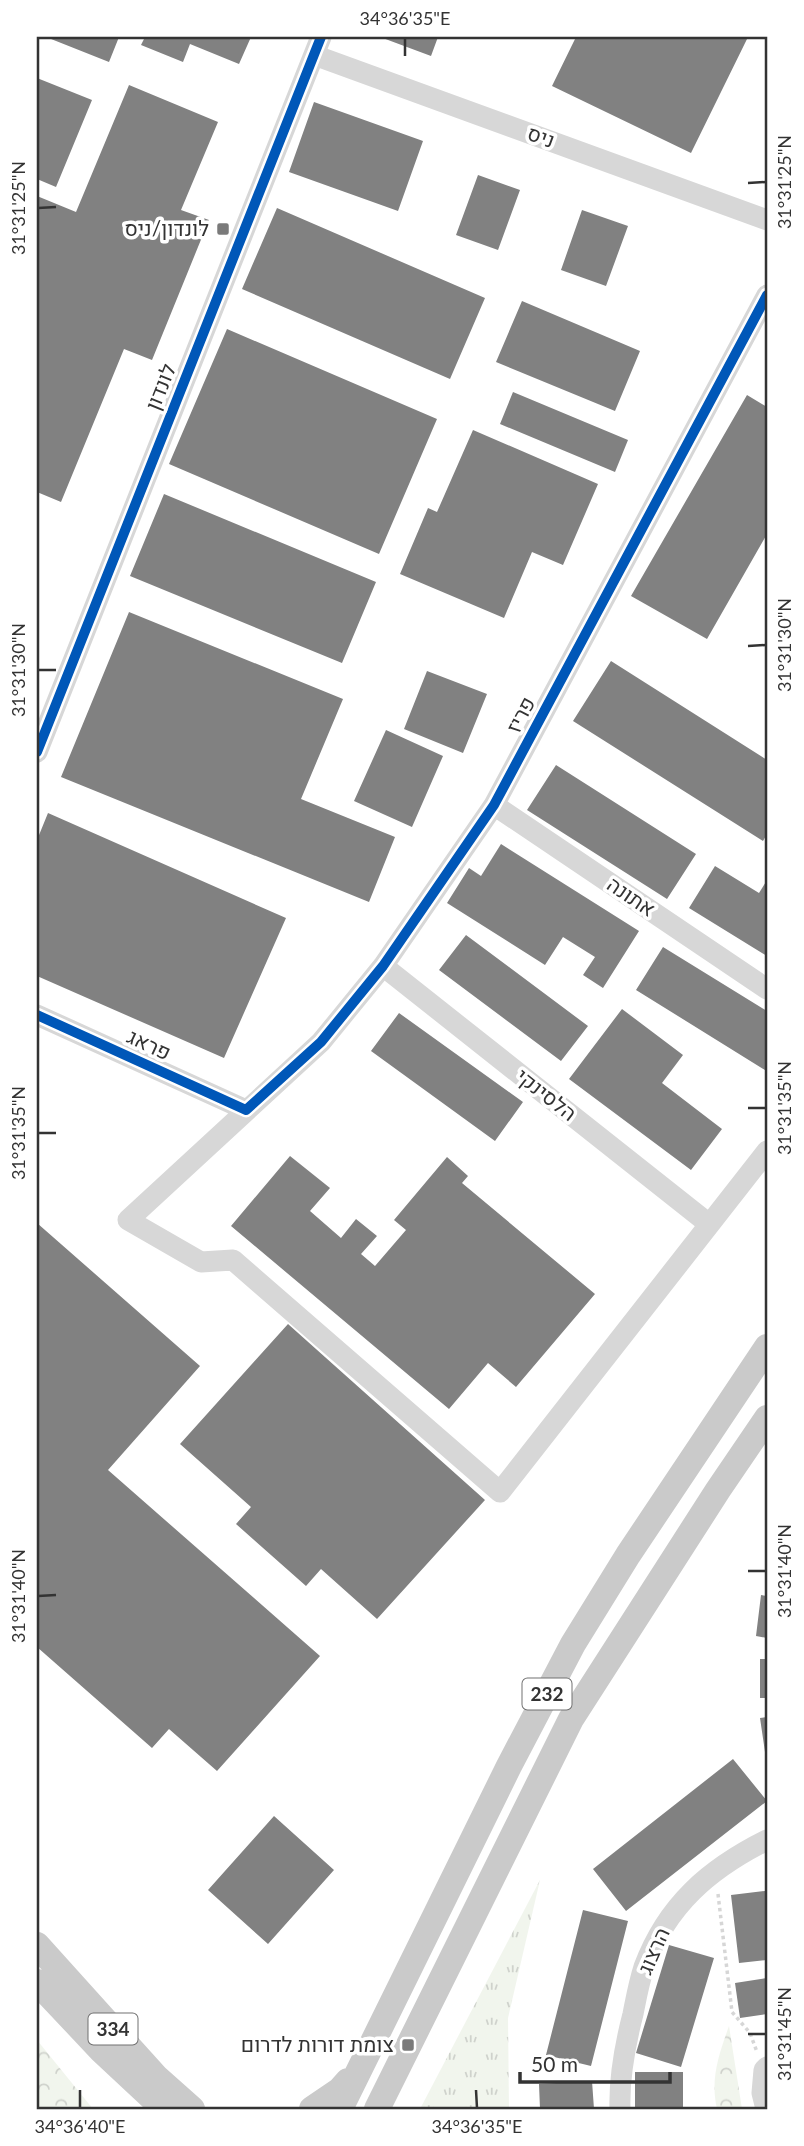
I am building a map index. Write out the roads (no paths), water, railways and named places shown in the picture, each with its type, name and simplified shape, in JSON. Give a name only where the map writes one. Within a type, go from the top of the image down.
[{"type":"main road","name":"232","points":[[340,2109],[509,1766],[573,1644],[628,1555],[767,1347]]},
{"type":"main road","name":"232","points":[[377,2109],[571,1719],[767,1418]]},
{"type":"main road","name":"334","points":[[37,1945],[156,2077],[192,2109]]},
{"type":"main road","name":"334","points":[[37,1982],[102,2051],[165,2109]]},
{"type":"main road","points":[[312,2109],[340,2090],[362,2063]]},
{"type":"street","name":"ניס","points":[[317,46],[767,220]]},
{"type":"street","name":"לונדון","points":[[37,752],[317,46]]},
{"type":"street","name":"פריז","points":[[709,1224],[500,1492],[233,1261],[201,1262],[128,1220],[321,1042],[383,966],[494,806],[767,295]]},
{"type":"street","name":"אתונה","points":[[494,806],[767,989]]},
{"type":"street","name":"הלסינקי","points":[[383,966],[709,1224]]},
{"type":"street","name":"פראג","points":[[37,1014],[246,1110]]},
{"type":"street","points":[[709,1224],[767,1151]]},
{"type":"street","name":"הרצוג","points":[[620,2109],[621,2076],[643,1968],[659,1933],[682,1900],[716,1870],[767,1840]]},
{"type":"street","points":[[766,2069],[762,2093],[766,2109]]},
{"type":"place","name":"לונדון/ניס","points":[[223,229]]},
{"type":"place","name":"צומת דורות לדרום","points":[[408,2045]]}]
